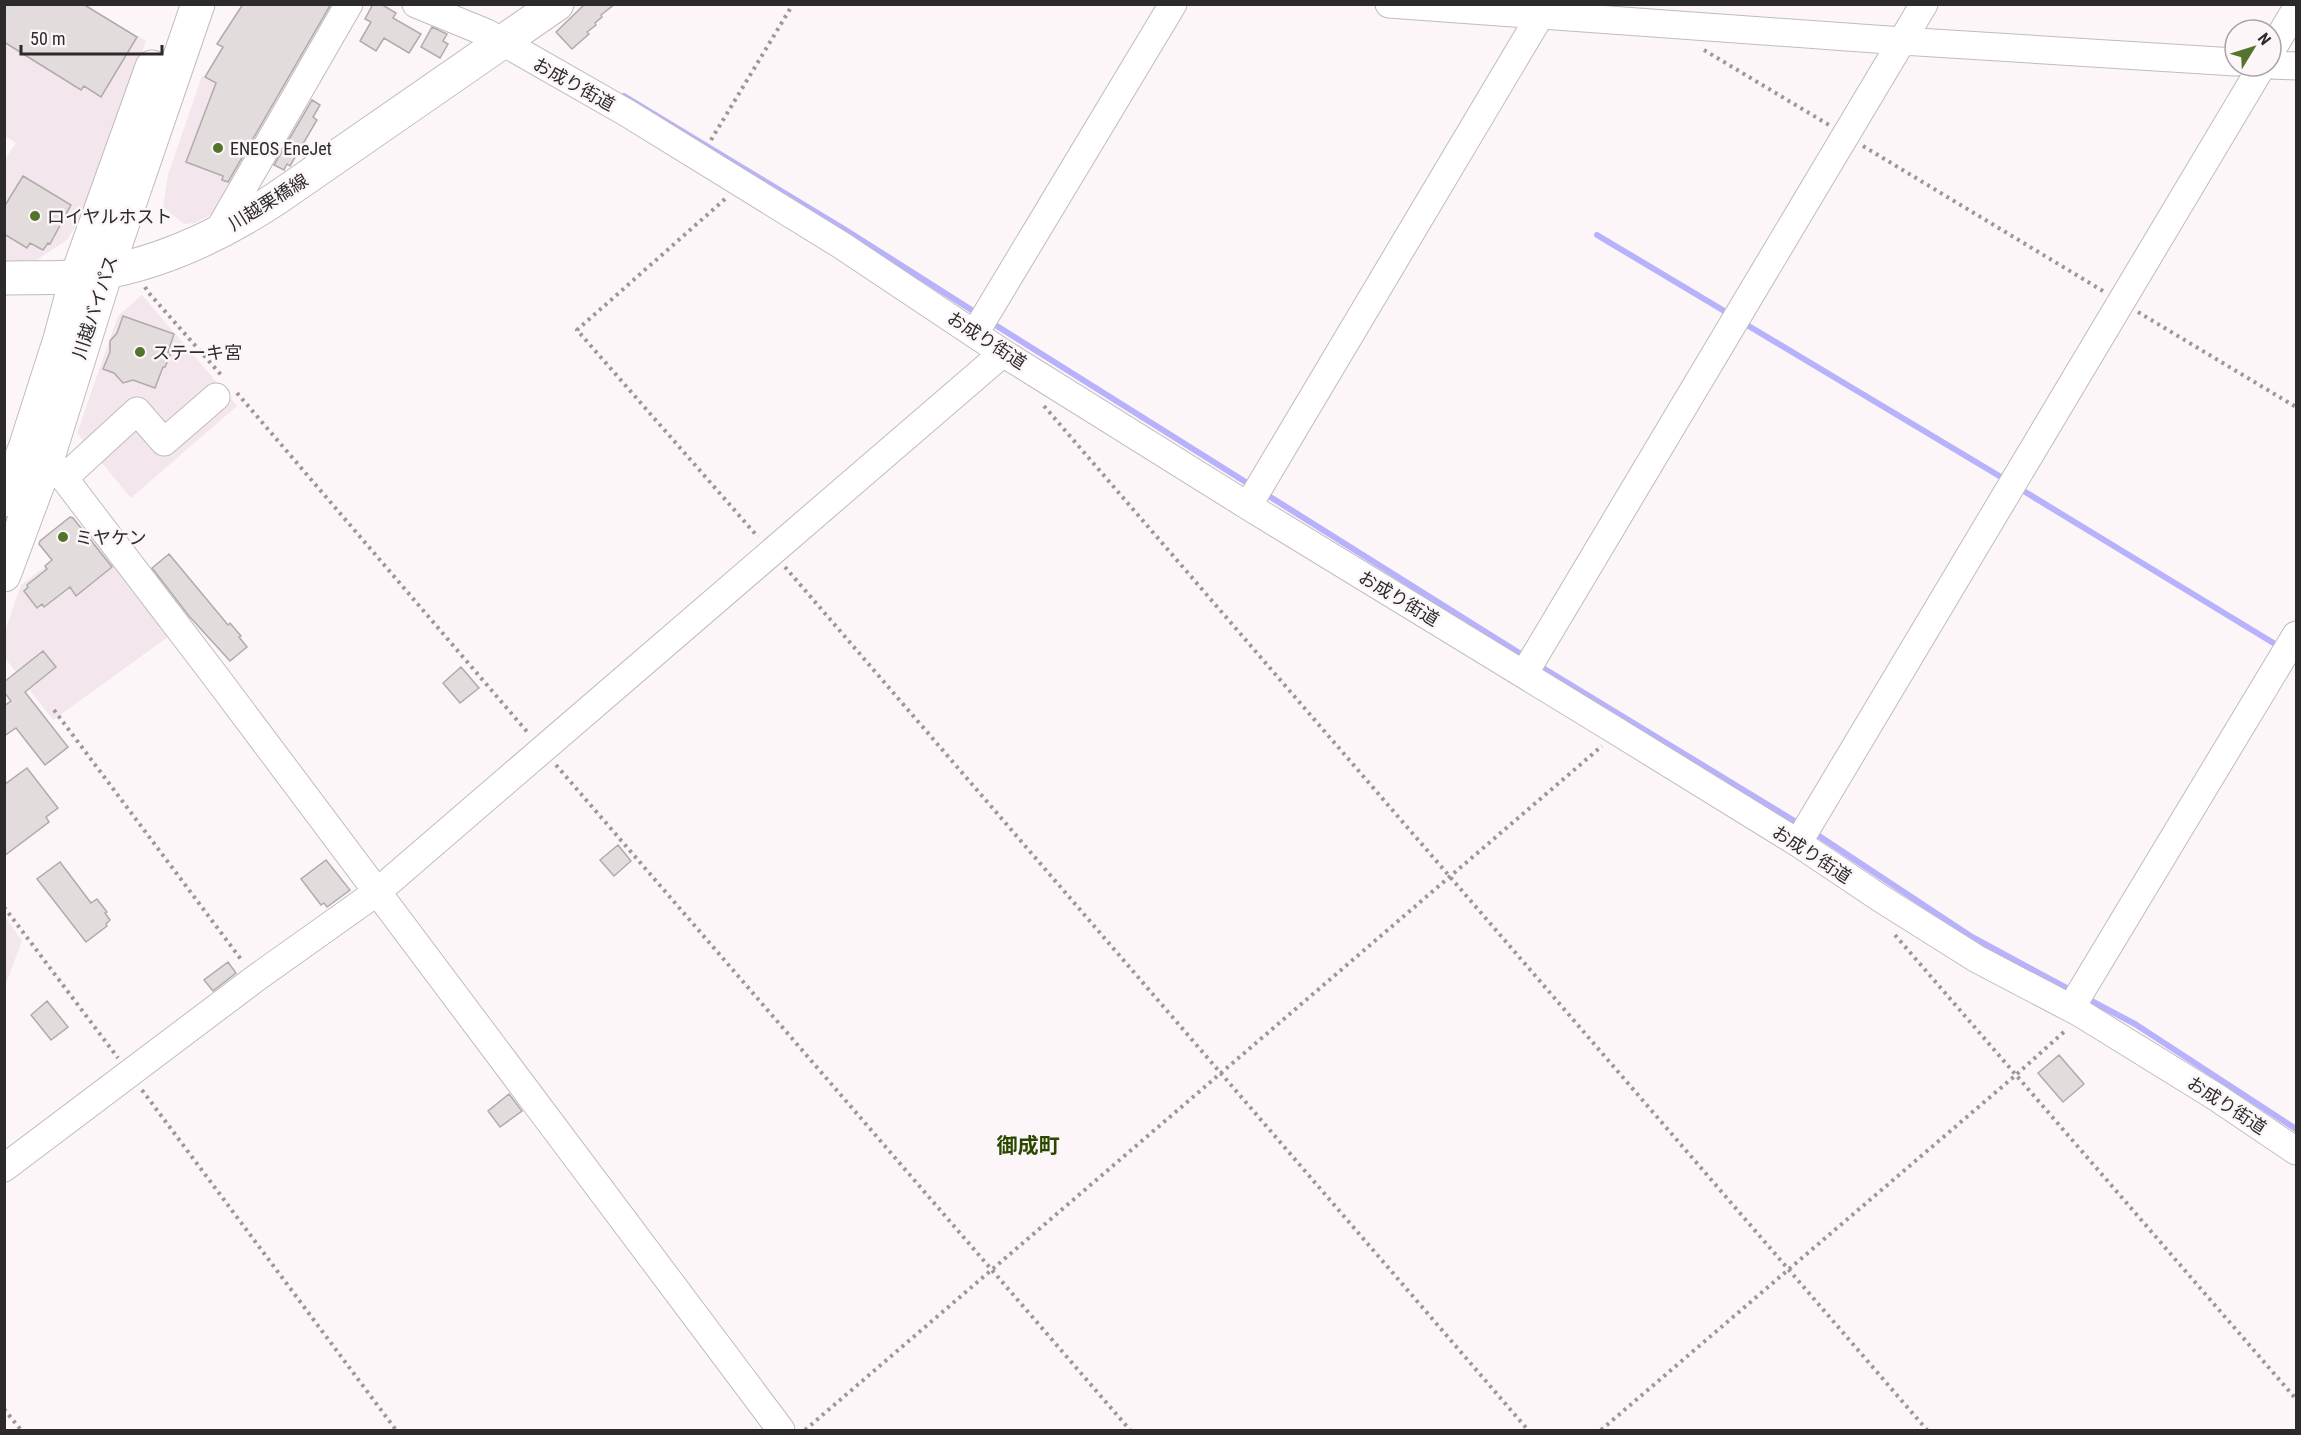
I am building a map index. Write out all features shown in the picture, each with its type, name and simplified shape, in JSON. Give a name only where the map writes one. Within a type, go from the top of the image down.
[{"type":"main road","name":"川越バイパス","points":[[106,271],[175,4]]},
{"type":"main road","name":"川越バイパス","points":[[4,575],[35,460],[60,339],[106,271],[198,4]]},
{"type":"main road","name":"川越栗橋線","points":[[4,278],[106,271],[175,252],[217,233],[247,218],[277,198],[557,4]]},
{"type":"main road","name":"川越バイパス","points":[[4,500],[35,460]]},
{"type":"street","points":[[217,233],[349,4]]},
{"type":"street","name":"お成り街道","points":[[416,4],[487,33],[627,113],[841,245],[1003,353],[1248,506],[1798,843],[1977,959],[2075,1010],[2216,1097],[2296,1151]]},
{"type":"street","points":[[975,333],[1173,4]]},
{"type":"street","points":[[1389,4],[1543,10],[1673,25],[2223,61]]},
{"type":"street","points":[[1524,674],[1924,4]]},
{"type":"street","points":[[2283,31],[2296,9]]},
{"type":"street","points":[[1248,506],[1543,10]]},
{"type":"street","points":[[1798,843],[2255,78]]},
{"type":"street","points":[[4,1168],[255,978],[377,892],[1003,353]]},
{"type":"street","points":[[223,387],[164,442],[136,411],[35,460],[377,892],[781,1431]]},
{"type":"street","points":[[2075,1010],[2296,635]]},
{"type":"path","points":[[701,159],[793,4]]},
{"type":"path","points":[[1673,25],[1685,38],[2296,408]]},
{"type":"path","points":[[742,184],[577,330],[772,552],[1528,1431]]},
{"type":"path","points":[[106,271],[148,292],[223,387],[542,749],[1130,1431]]},
{"type":"path","points":[[1031,370],[1029,389],[1927,1431]]},
{"type":"path","points":[[54,710],[255,978]]},
{"type":"path","points":[[805,1431],[1618,732]]},
{"type":"path","points":[[4,907],[396,1431]]},
{"type":"path","points":[[1893,933],[2296,1399]]},
{"type":"path","points":[[1601,1431],[2017,1074],[2073,1023],[2075,1010]]},
{"type":"path","points":[[4,1409],[21,1431]]},
{"type":"shaded area","points":[[5,5],[86,5],[146,41],[114,135],[79,220],[67,240],[35,261],[5,261],[5,159],[16,143],[5,136]]},
{"type":"shaded area","name":"ENEOS EneJet","points":[[202,76],[276,122],[220,210],[195,223],[184,224],[163,207],[168,175]]},
{"type":"shaded area","points":[[142,295],[237,406],[131,498],[77,433],[118,316]]},
{"type":"shaded area","points":[[94,530],[172,634],[53,720],[5,658],[5,631],[21,585]]},
{"type":"shaded area","points":[[4,917],[22,941],[5,986]]},
{"type":"building","points":[[4,4],[83,4],[137,37],[101,97],[84,86],[81,90],[4,42]]},
{"type":"building","points":[[243,4],[331,4],[228,182],[222,180],[223,176],[186,162],[216,83],[205,77],[223,47],[217,44]]},
{"type":"building","points":[[373,4],[381,4],[396,13],[393,18],[421,34],[409,53],[384,38],[376,51],[360,41],[371,22],[365,19]]},
{"type":"building","points":[[585,4],[615,4],[601,15],[596,25],[587,32],[589,34],[572,49],[556,32]]},
{"type":"building","points":[[432,27],[447,34],[443,41],[448,44],[440,58],[421,47]]},
{"type":"building","points":[[312,100],[320,105],[313,117],[317,120],[290,166],[287,164],[284,170],[274,165]]},
{"type":"building","name":"ロイヤルホスト","points":[[23,176],[71,205],[50,244],[48,243],[43,250],[30,243],[27,248],[4,234],[4,207]]},
{"type":"building","name":"ステーキ宮","points":[[123,316],[174,334],[168,352],[171,353],[155,388],[133,380],[123,383],[114,373],[103,369],[110,352],[110,341],[117,333]]},
{"type":"building","points":[[70,517],[112,567],[76,596],[70,587],[44,607],[42,604],[37,608],[24,591],[27,585],[47,569],[45,566],[52,560],[39,544],[40,541]]},
{"type":"building","points":[[169,554],[228,625],[230,623],[241,636],[239,637],[247,647],[230,661],[189,616],[152,568]]},
{"type":"building","points":[[43,651],[56,667],[25,692],[68,747],[45,765],[16,728],[4,736],[4,706],[11,701],[4,692],[4,682]]},
{"type":"building","points":[[461,667],[479,688],[460,703],[443,683]]},
{"type":"building","points":[[27,768],[58,808],[46,817],[49,822],[4,856],[4,785]]},
{"type":"building","points":[[618,845],[631,861],[614,876],[600,860]]},
{"type":"building","points":[[326,860],[350,890],[327,907],[324,903],[321,905],[301,879]]},
{"type":"building","points":[[60,862],[91,903],[97,899],[110,920],[107,926],[86,942],[37,879]]},
{"type":"building","points":[[228,962],[236,973],[213,991],[204,980]]},
{"type":"building","points":[[47,1001],[68,1027],[51,1040],[31,1015]]},
{"type":"building","points":[[2059,1055],[2084,1084],[2063,1102],[2038,1073]]},
{"type":"building","points":[[509,1094],[522,1111],[500,1127],[488,1111]]},
{"type":"waterway","points":[[624,96],[844,229],[978,314]]},
{"type":"waterway","points":[[1597,235],[1731,315]]},
{"type":"waterway","points":[[989,321],[1252,486]]},
{"type":"waterway","points":[[1742,322],[2006,480]]},
{"type":"waterway","points":[[2017,487],[2280,647]]},
{"type":"waterway","points":[[1264,493],[1527,658]]},
{"type":"waterway","points":[[1538,665],[1801,825]]},
{"type":"waterway","points":[[1813,832],[1972,937],[2072,991]]},
{"type":"waterway","points":[[2084,997],[2135,1024],[2296,1129]]},
{"type":"place","name":"ENEOS EneJet","points":[[218,148]]},
{"type":"place","name":"ロイヤルホスト","points":[[35,216]]},
{"type":"place","name":"ステーキ宮","points":[[140,352]]},
{"type":"place","name":"ミヤケン","points":[[63,537]]},
{"type":"district","name":"御成町","points":[[1028,1146]]}]
